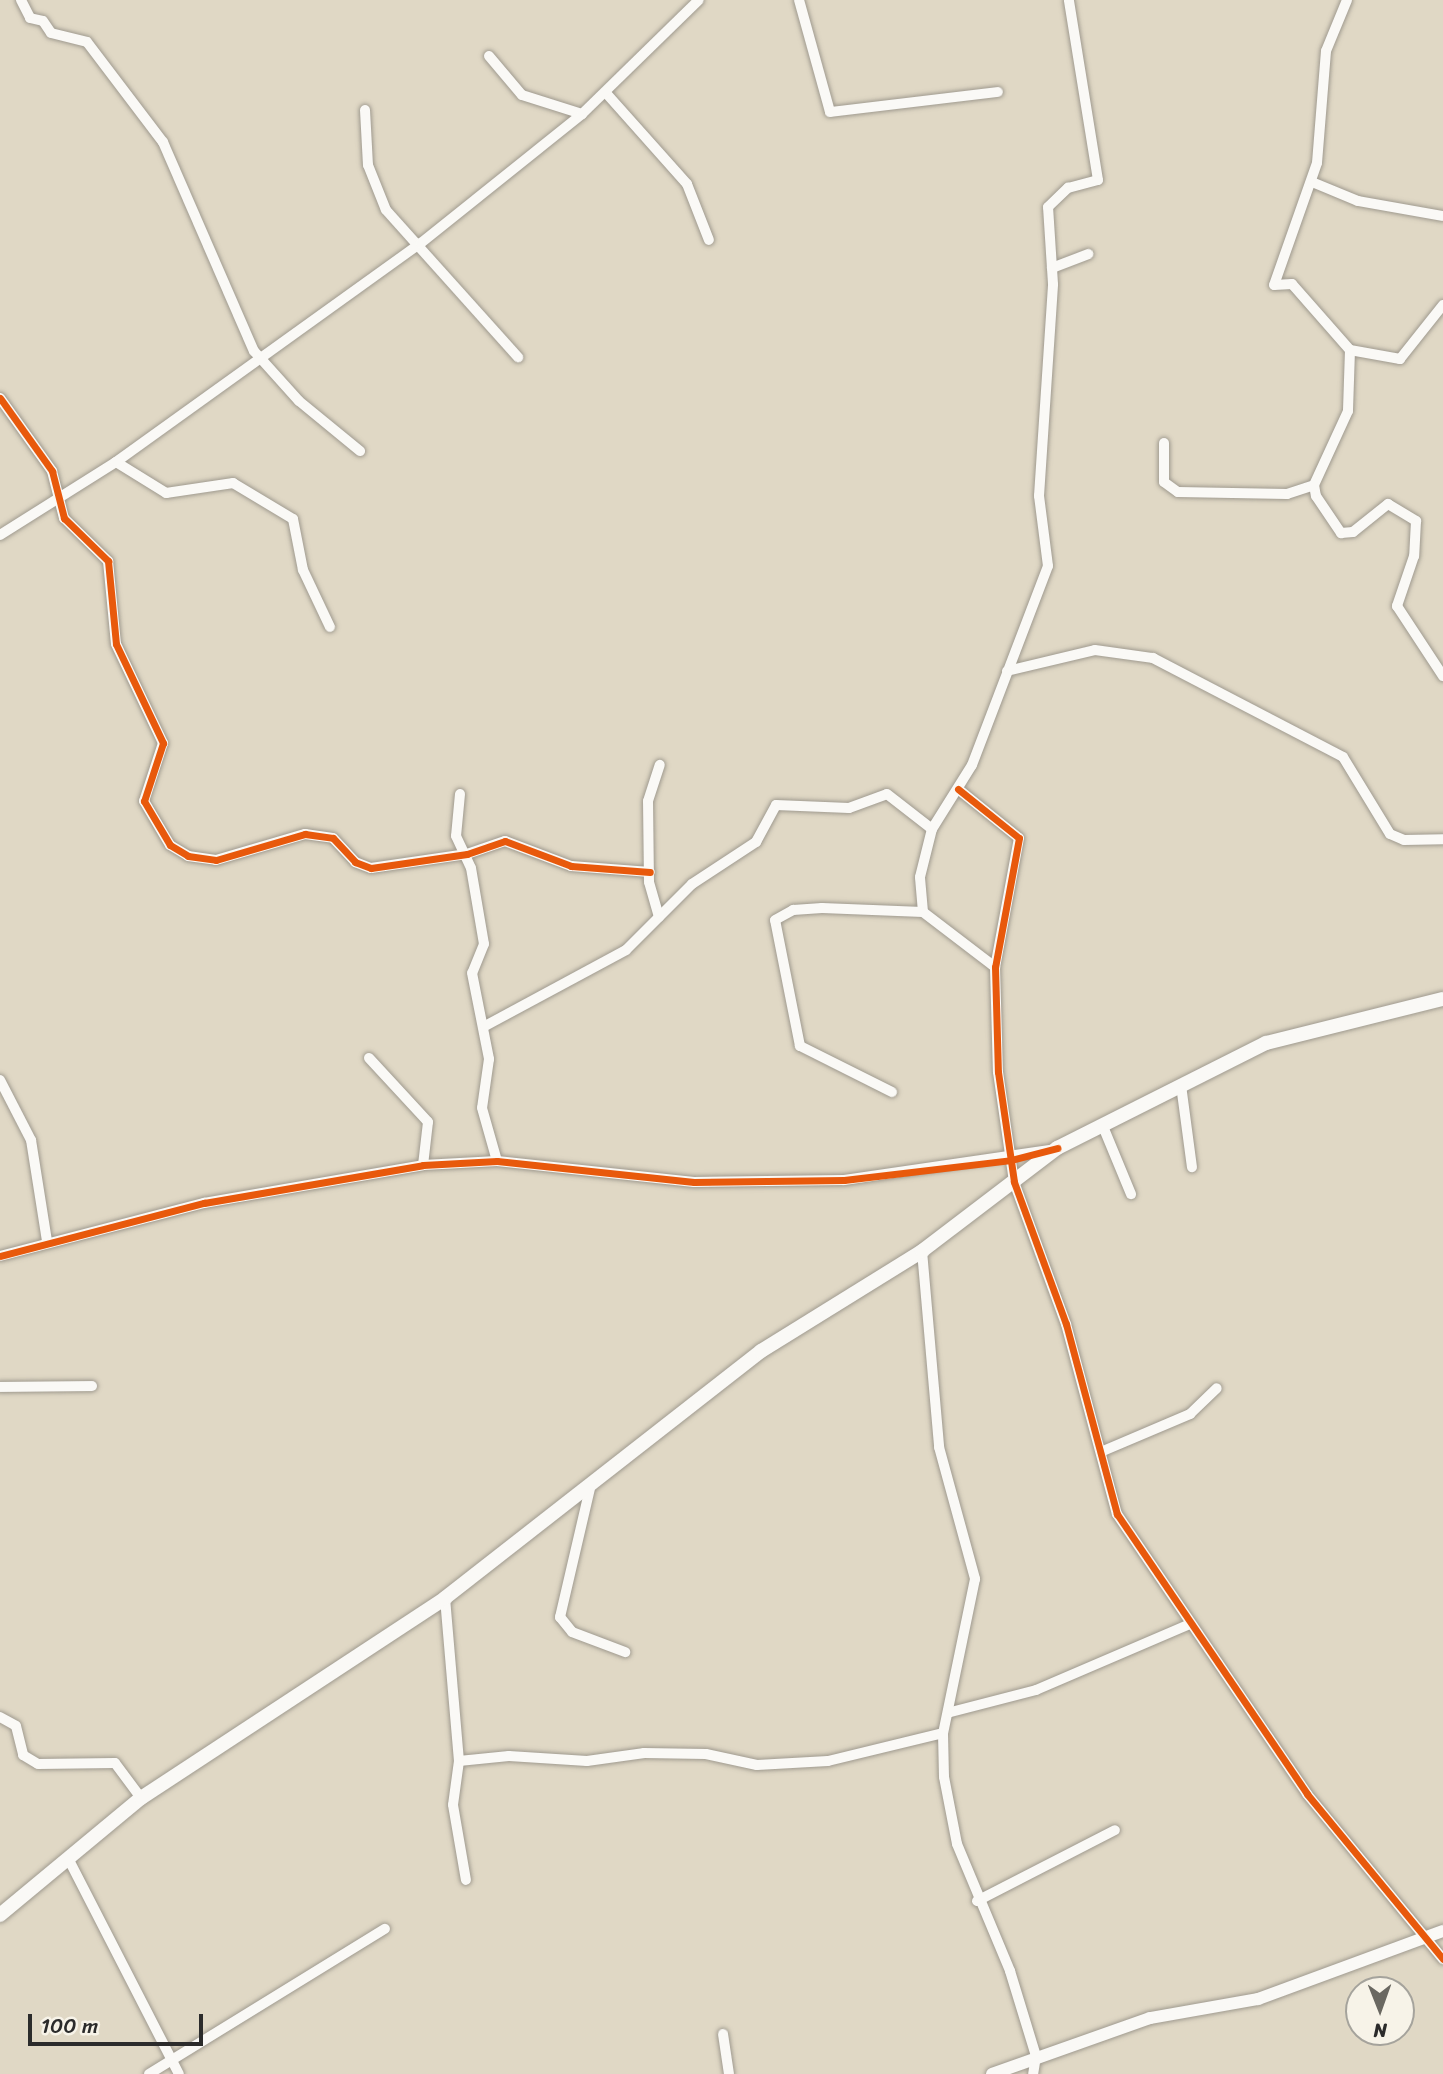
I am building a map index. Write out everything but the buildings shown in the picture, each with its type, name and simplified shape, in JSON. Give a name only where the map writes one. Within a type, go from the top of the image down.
[{"type":"main road","points":[[0,1915],[70,1863],[141,1798],[445,1598],[592,1480],[761,1351],[922,1251],[1056,1148],[1266,1043],[1443,999]]},
{"type":"street","points":[[20,0],[30,18],[43,21],[51,33],[87,42],[163,142],[263,361],[360,451]]},
{"type":"street","points":[[0,535],[56,502],[263,361],[421,243],[582,114],[699,0]]},
{"type":"street","points":[[799,0],[830,112],[998,92]]},
{"type":"street","points":[[923,912],[920,877],[932,829],[958,789],[1048,566],[1039,496],[1052,268],[1047,218],[1053,197],[1098,180],[1069,0]]},
{"type":"street","points":[[1348,0],[1326,51],[1312,182],[1274,285],[1292,284],[1350,350],[1400,359],[1443,305]]},
{"type":"street","points":[[489,56],[522,95],[582,114]]},
{"type":"street","points":[[606,93],[687,184],[709,240]]},
{"type":"street","points":[[365,110],[374,183],[398,228],[421,243],[462,300],[517,357]]},
{"type":"street","points":[[1312,182],[1359,201],[1443,216]]},
{"type":"street","points":[[1052,268],[1088,254]]},
{"type":"street","points":[[1350,350],[1348,411],[1314,485],[1323,514],[1341,533],[1353,533],[1388,504],[1416,521],[1414,556],[1397,606],[1443,676]]},
{"type":"street","points":[[0,398],[52,471],[56,502],[64,518],[108,561],[116,644],[163,743],[144,801],[170,845],[188,856],[216,860],[305,834],[333,838],[355,862],[371,868],[467,854],[505,841],[571,866],[650,872]]},
{"type":"street","points":[[1164,443],[1164,482],[1178,492],[1287,494],[1314,485]]},
{"type":"street","points":[[116,462],[166,493],[233,483],[293,519],[303,570],[330,627]]},
{"type":"street","points":[[1007,671],[1095,650],[1153,658],[1343,757],[1390,834],[1404,840],[1443,839]]},
{"type":"street","points":[[659,917],[650,872],[648,801],[660,765]]},
{"type":"street","points":[[958,789],[1019,838],[995,967],[998,1072],[1014,1182],[1104,1451],[1116,1514],[1188,1625],[1307,1794],[1422,1939],[1443,1959]]},
{"type":"street","points":[[460,794],[456,836],[467,854],[484,944],[472,973],[485,1026],[482,1108],[497,1161]]},
{"type":"street","points":[[485,1026],[626,950],[720,862],[756,842],[776,805],[849,808],[887,794],[932,829]]},
{"type":"street","points":[[892,1093],[800,1046],[773,929],[775,920],[793,910],[923,912],[995,967]]},
{"type":"street","points":[[369,1058],[428,1122],[423,1165]]},
{"type":"street","points":[[0,1080],[31,1140],[47,1241]]},
{"type":"street","points":[[1181,1085],[1192,1167]]},
{"type":"street","points":[[1102,1124],[1131,1194]]},
{"type":"street","points":[[0,1256],[47,1241],[217,1200],[423,1165],[497,1161],[708,1182],[844,1180],[1012,1160],[1056,1148]]},
{"type":"street","points":[[922,1251],[939,1447],[975,1579],[951,1712],[943,1733],[957,1844],[977,1901],[1010,1971],[1035,2056],[1033,2074]]},
{"type":"street","points":[[0,1387],[92,1386]]},
{"type":"street","points":[[1104,1451],[1190,1414],[1217,1388]]},
{"type":"street","points":[[592,1480],[560,1618],[572,1632],[625,1652]]},
{"type":"street","points":[[445,1598],[459,1761],[453,1805],[466,1880]]},
{"type":"street","points":[[951,1712],[1036,1689],[1188,1625]]},
{"type":"street","points":[[0,1717],[16,1726],[23,1755],[38,1764],[104,1759],[115,1763],[141,1798]]},
{"type":"street","points":[[459,1761],[509,1756],[587,1761],[644,1753],[706,1754],[757,1765],[828,1761],[943,1733]]},
{"type":"street","points":[[977,1901],[1115,1830]]},
{"type":"street","points":[[70,1863],[179,2074]]},
{"type":"street","points":[[149,2074],[172,2062],[316,1966],[385,1929]]},
{"type":"street","points":[[992,2074],[1035,2056],[1178,2010],[1258,1998],[1443,1931]]},
{"type":"street","points":[[723,2034],[729,2074]]},
{"type":"cycle path","points":[[0,398],[52,471],[64,518],[108,561],[116,644],[163,743],[144,801],[170,845],[188,856],[216,860],[305,834],[333,838],[355,862],[371,868],[467,854],[505,841],[571,866],[650,872]]},
{"type":"cycle path","points":[[958,789],[1019,838],[995,967],[998,1072],[1014,1182],[1066,1324],[1117,1514],[1307,1794],[1443,1959]]},
{"type":"cycle path","points":[[0,1256],[204,1203],[423,1165],[497,1161],[694,1182],[844,1180],[1011,1160],[1057,1148]]}]
